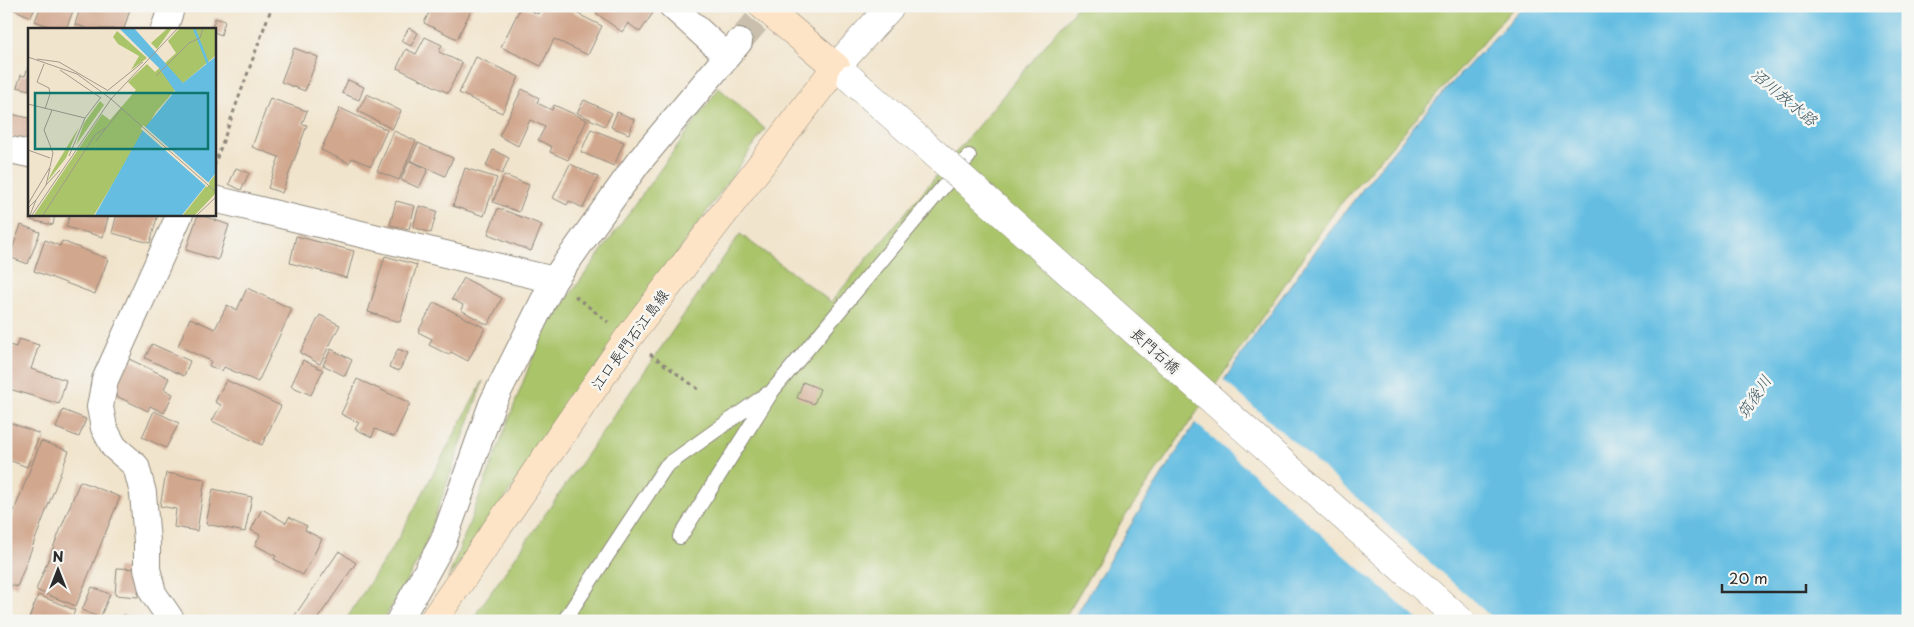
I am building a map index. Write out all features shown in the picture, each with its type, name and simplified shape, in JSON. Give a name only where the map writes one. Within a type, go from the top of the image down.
[{"type":"main road","points":[[764,6],[844,73]]},
{"type":"main road","name":"江口長門石江島線","points":[[433,621],[628,338],[844,73]]},
{"type":"street","points":[[164,28],[170,12],[168,6]]},
{"type":"street","points":[[399,621],[443,542],[492,404],[554,280],[637,164],[733,49],[672,6]]},
{"type":"street","points":[[844,73],[891,6]]},
{"type":"street","name":"長門石橋","points":[[844,73],[1461,621]]},
{"type":"street","points":[[6,148],[28,154]]},
{"type":"street","points":[[215,198],[554,280]]},
{"type":"street","points":[[172,621],[153,592],[147,569],[143,493],[136,466],[114,447],[104,428],[100,407],[105,380],[180,215]]},
{"type":"lane","points":[[680,537],[773,390],[969,156]]},
{"type":"lane","points":[[564,621],[666,466],[773,390]]},
{"type":"path","points":[[215,163],[272,6]]},
{"type":"path","points":[[554,280],[628,338],[698,389]]},
{"type":"green space","points":[[1078,6],[1515,6],[1337,208],[1118,527],[1063,621],[471,621],[740,234],[831,302]]},
{"type":"green space","points":[[719,88],[765,129],[448,579],[541,335]]},
{"type":"green space","points":[[483,381],[422,554],[383,621],[345,621],[398,539]]},
{"type":"water","points":[[1524,6],[1908,6],[1908,621],[1073,621],[1193,427],[1278,302],[1369,181],[1417,122]]},
{"type":"pier","points":[[1221,378],[1496,621],[1419,621],[1193,421]]},
{"type":"building","points":[[6,6],[36,6],[31,17]]},
{"type":"building","points":[[41,6],[75,6],[66,28],[53,28],[35,21]]},
{"type":"building","points":[[81,6],[131,6],[124,28],[85,28],[75,24]]},
{"type":"building","points":[[432,6],[473,6],[457,39],[424,23]]},
{"type":"building","points":[[521,6],[538,14],[541,6],[562,6],[602,26],[588,55],[554,39],[541,66],[501,47]]},
{"type":"building","points":[[601,6],[644,6],[653,13],[640,32],[628,23],[622,32],[596,13]]},
{"type":"building","points":[[215,18],[225,21],[221,35],[215,32],[215,28],[212,28]]},
{"type":"building","points":[[409,28],[418,33],[411,46],[401,41]]},
{"type":"building","points":[[425,37],[442,45],[439,52],[462,63],[448,93],[397,68],[406,49],[416,54]]},
{"type":"building","points":[[294,48],[318,57],[305,91],[281,82]]},
{"type":"building","points":[[476,57],[519,77],[502,113],[459,93]]},
{"type":"building","points":[[28,67],[28,90],[17,87],[21,75],[25,76]]},
{"type":"building","points":[[348,80],[364,87],[359,100],[342,93]]},
{"type":"building","points":[[522,89],[539,98],[537,103],[552,110],[554,105],[587,120],[568,160],[550,152],[552,147],[538,140],[545,127],[530,120],[518,146],[499,136]]},
{"type":"building","points":[[367,94],[401,111],[392,129],[358,111]]},
{"type":"building","points":[[270,98],[307,111],[302,124],[307,125],[282,193],[268,188],[279,157],[252,147]]},
{"type":"building","points":[[584,100],[612,113],[605,126],[577,113]]},
{"type":"building","points":[[340,108],[387,130],[371,166],[352,158],[349,163],[321,150]]},
{"type":"building","points":[[617,112],[634,119],[629,134],[611,127]]},
{"type":"building","points":[[6,113],[28,118],[28,141],[6,136]]},
{"type":"building","points":[[591,129],[624,142],[614,166],[581,152]]},
{"type":"building","points":[[394,131],[416,141],[399,180],[377,171]]},
{"type":"building","points":[[418,143],[453,158],[445,176],[410,160]]},
{"type":"building","points":[[493,150],[509,158],[502,174],[486,166]]},
{"type":"building","points":[[409,161],[428,169],[419,188],[401,180]]},
{"type":"building","points":[[570,164],[598,177],[583,208],[569,201],[567,205],[553,198]]},
{"type":"building","points":[[236,168],[249,173],[241,190],[229,184]]},
{"type":"building","points":[[465,168],[497,178],[484,216],[453,206]]},
{"type":"building","points":[[504,175],[529,185],[519,212],[493,202]]},
{"type":"building","points":[[396,201],[415,206],[409,229],[390,225]]},
{"type":"building","points":[[419,206],[437,211],[431,233],[413,227]]},
{"type":"building","points":[[498,208],[542,225],[531,251],[488,234]]},
{"type":"building","points":[[33,215],[55,215],[53,225],[31,220]]},
{"type":"building","points":[[70,215],[109,215],[103,237],[66,227]]},
{"type":"building","points":[[117,215],[158,215],[150,243],[112,233]]},
{"type":"building","points":[[198,215],[229,225],[218,260],[186,250]]},
{"type":"building","points":[[21,225],[40,232],[28,264],[9,257]]},
{"type":"building","points":[[296,236],[354,251],[347,278],[290,263]]},
{"type":"building","points":[[45,240],[60,246],[62,241],[108,259],[95,294],[34,271]]},
{"type":"building","points":[[385,256],[417,265],[400,322],[368,312]]},
{"type":"building","points":[[464,278],[502,298],[488,325],[461,310],[463,305],[452,299]]},
{"type":"building","points":[[247,288],[292,309],[258,382],[224,367],[222,371],[209,366],[211,361],[178,346],[190,318],[215,329],[227,305],[237,310]]},
{"type":"building","points":[[434,302],[485,328],[468,361],[451,352],[449,355],[429,345],[432,339],[418,332]]},
{"type":"building","points":[[320,315],[340,325],[320,364],[300,353]]},
{"type":"building","points":[[19,339],[39,345],[31,369],[66,380],[59,404],[6,388],[8,375],[6,375],[6,344],[16,347]]},
{"type":"building","points":[[152,344],[190,361],[184,376],[145,358]]},
{"type":"building","points":[[331,349],[352,360],[345,376],[323,365]]},
{"type":"building","points":[[398,349],[408,353],[399,371],[389,367]]},
{"type":"building","points":[[129,359],[169,378],[164,389],[173,394],[164,413],[150,406],[148,411],[112,394]]},
{"type":"building","points":[[303,360],[323,370],[311,395],[291,386]]},
{"type":"building","points":[[357,379],[410,403],[394,437],[375,429],[372,437],[355,429],[359,423],[341,414]]},
{"type":"building","points":[[226,380],[281,406],[262,445],[212,421],[221,405],[215,402]]},
{"type":"building","points":[[803,382],[820,389],[814,404],[797,398]]},
{"type":"building","points":[[63,410],[86,419],[79,437],[56,428]]},
{"type":"building","points":[[154,411],[179,423],[166,448],[142,437]]},
{"type":"building","points":[[6,421],[40,434],[27,467],[6,459]]},
{"type":"building","points":[[41,441],[69,451],[17,587],[6,583],[6,532]]},
{"type":"building","points":[[166,473],[205,479],[197,531],[174,527],[176,509],[160,506]]},
{"type":"building","points":[[80,481],[120,497],[76,606],[36,590]]},
{"type":"building","points":[[213,489],[252,497],[245,532],[206,524]]},
{"type":"building","points":[[262,509],[286,523],[289,517],[307,526],[305,530],[322,539],[303,575],[274,559],[276,556],[255,545],[260,535],[251,530]]},
{"type":"building","points":[[339,551],[356,563],[316,621],[291,621]]},
{"type":"building","points":[[117,568],[140,569],[138,597],[115,595]]},
{"type":"building","points":[[92,587],[110,594],[100,618],[82,610]]},
{"type":"building","points":[[38,595],[75,610],[71,621],[28,621]]},
{"type":"building","points":[[123,615],[145,620],[145,621],[121,621]]},
{"type":"tunnel","points":[[739,42],[770,6]]},
{"type":"water label","name":"沼川放水路","points":[[1785,96]]},
{"type":"water label","name":"筑後川","points":[[1753,396]]}]
